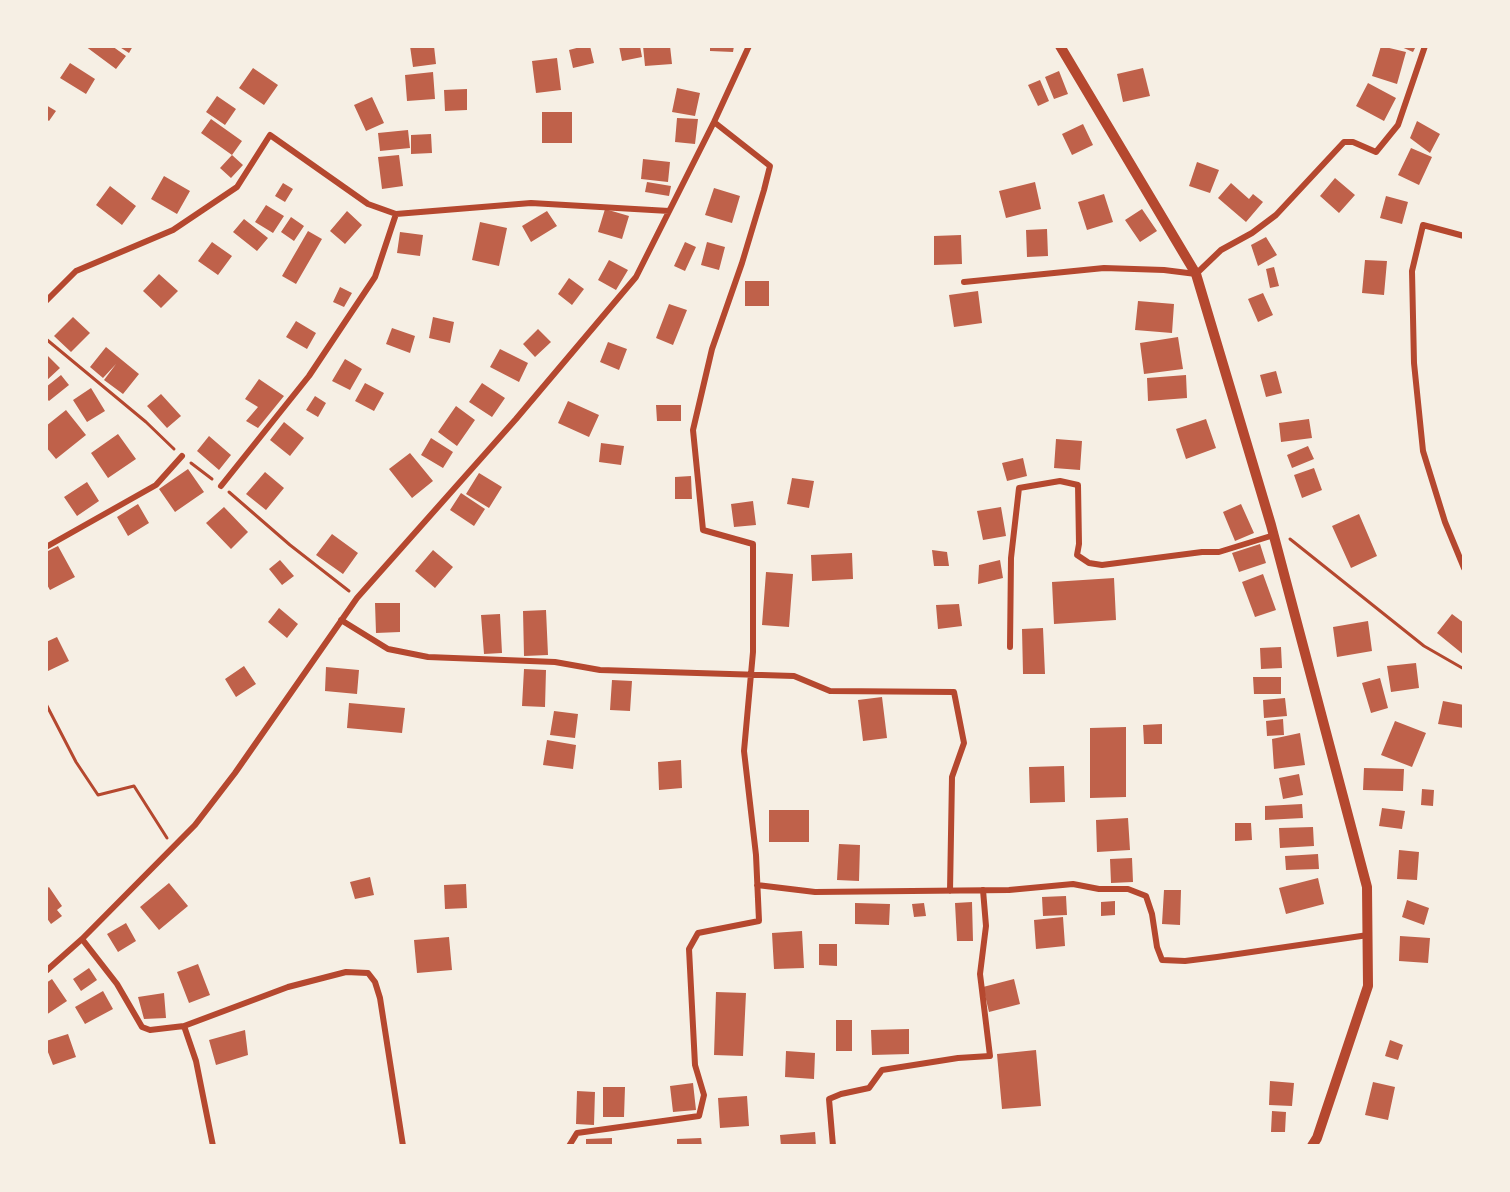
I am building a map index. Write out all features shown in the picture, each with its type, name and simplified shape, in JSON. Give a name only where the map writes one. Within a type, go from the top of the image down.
[{"type":"street","points":[[46,971],[82,939],[195,825],[235,773],[357,598],[516,419],[636,277],[714,122],[749,46]]},
{"type":"street","points":[[1060,46],[1196,274],[1273,530],[1367,887],[1368,986],[1317,1138],[1312,1146]]},
{"type":"street","points":[[1196,274],[1221,250],[1252,233],[1276,215],[1344,142],[1353,142],[1376,152],[1398,125],[1425,46]]},
{"type":"street","points":[[569,1146],[577,1133],[699,1116],[704,1095],[695,1065],[689,949],[698,933],[759,921],[744,751],[753,652],[753,544],[703,531],[693,430],[712,349],[742,262],[770,166],[714,122]]},
{"type":"street","points":[[46,301],[76,271],[173,230],[237,186],[270,135],[368,204],[396,214],[531,203],[669,211]]},
{"type":"street","points":[[221,486],[309,376],[375,277],[396,214]]},
{"type":"street","points":[[1464,236],[1423,225],[1412,271],[1414,363],[1423,451],[1445,522],[1464,568]]},
{"type":"street","points":[[964,282],[1104,268],[1164,270],[1196,274]]},
{"type":"street","points":[[46,547],[156,485],[182,456]]},
{"type":"street","points":[[1010,647],[1011,558],[1019,488],[1060,481],[1077,485],[1079,544],[1077,555],[1089,563],[1102,565],[1202,552],[1219,552],[1273,530]]},
{"type":"street","points":[[342,620],[388,649],[428,657],[555,662],[600,670],[794,676],[830,692],[954,692],[964,743],[952,777],[950,891]]},
{"type":"street","points":[[757,885],[815,892],[1009,890],[1073,884],[1099,889],[1128,889],[1146,896],[1162,960],[1185,961],[1368,935]]},
{"type":"street","points":[[833,1146],[829,1099],[869,1088],[882,1070],[958,1058],[990,1056],[980,974],[986,926],[983,890]]},
{"type":"street","points":[[82,939],[117,984],[142,1027],[150,1030],[184,1026],[288,987],[346,972],[368,974],[375,982],[380,998],[403,1146]]},
{"type":"street","points":[[184,1026],[196,1061],[213,1146]]},
{"type":"path","points":[[46,339],[146,422],[182,456],[357,598]]},
{"type":"path","points":[[1273,530],[1424,646],[1464,669]]},
{"type":"path","points":[[46,704],[76,762],[98,795],[134,786],[173,847]]},
{"type":"building","points":[[85,46],[112,46],[126,56],[116,69]]},
{"type":"building","points":[[118,46],[133,46],[129,53]]},
{"type":"building","points":[[410,46],[434,46],[436,64],[413,67]]},
{"type":"building","points":[[590,46],[594,63],[573,68],[569,50]]},
{"type":"building","points":[[619,46],[640,46],[642,57],[622,61]]},
{"type":"building","points":[[643,46],[670,46],[672,64],[645,66]]},
{"type":"building","points":[[710,46],[734,46],[733,52],[710,51]]},
{"type":"building","points":[[1381,46],[1406,52],[1397,84],[1372,76]]},
{"type":"building","points":[[1399,46],[1416,46],[1413,52]]},
{"type":"building","points":[[557,58],[561,90],[536,93],[532,61]]},
{"type":"building","points":[[70,63],[95,79],[86,94],[60,78]]},
{"type":"building","points":[[253,68],[278,85],[264,105],[239,88]]},
{"type":"building","points":[[1143,68],[1150,96],[1123,102],[1117,74]]},
{"type":"building","points":[[1059,71],[1068,94],[1054,99],[1045,77]]},
{"type":"building","points":[[433,72],[435,99],[407,101],[405,75]]},
{"type":"building","points":[[1040,80],[1049,101],[1038,106],[1028,85]]},
{"type":"building","points":[[1368,83],[1396,98],[1384,121],[1356,106]]},
{"type":"building","points":[[677,88],[700,93],[695,116],[672,112]]},
{"type":"building","points":[[467,89],[467,110],[445,111],[444,90]]},
{"type":"building","points":[[217,96],[236,109],[225,125],[206,112]]},
{"type":"building","points":[[372,97],[384,123],[366,131],[354,105]]},
{"type":"building","points":[[46,105],[56,111],[49,121],[46,119]]},
{"type":"building","points":[[542,112],[572,112],[572,143],[542,143]]},
{"type":"building","points":[[677,118],[698,119],[695,144],[675,142]]},
{"type":"building","points":[[211,119],[242,141],[232,155],[201,133]]},
{"type":"building","points":[[1417,121],[1440,134],[1430,153],[1410,138]]},
{"type":"building","points":[[1083,124],[1093,145],[1072,155],[1062,134]]},
{"type":"building","points":[[408,130],[410,148],[380,151],[378,133]]},
{"type":"building","points":[[431,134],[432,153],[411,154],[411,135]]},
{"type":"building","points":[[1411,148],[1432,157],[1419,185],[1398,175]]},
{"type":"building","points":[[232,155],[243,165],[231,178],[220,168]]},
{"type":"building","points":[[399,155],[403,186],[382,189],[378,157]]},
{"type":"building","points":[[643,159],[670,162],[668,182],[641,179]]},
{"type":"building","points":[[1197,162],[1219,170],[1210,193],[1189,186]]},
{"type":"building","points":[[164,176],[190,191],[177,214],[151,199]]},
{"type":"building","points":[[1335,178],[1355,195],[1339,213],[1320,196]]},
{"type":"building","points":[[647,182],[671,186],[669,196],[645,192]]},
{"type":"building","points":[[1035,182],[1041,209],[1006,218],[999,191]]},
{"type":"building","points":[[283,183],[293,189],[285,202],[275,196]]},
{"type":"building","points":[[1231,183],[1249,199],[1253,194],[1263,202],[1246,222],[1218,198]]},
{"type":"building","points":[[110,186],[136,206],[122,225],[96,205]]},
{"type":"building","points":[[714,188],[740,196],[732,223],[705,215]]},
{"type":"building","points":[[1104,194],[1113,222],[1087,230],[1078,202]]},
{"type":"building","points":[[1386,196],[1408,202],[1402,224],[1380,218]]},
{"type":"building","points":[[266,205],[284,216],[273,233],[255,222]]},
{"type":"building","points":[[605,209],[629,216],[622,239],[598,232]]},
{"type":"building","points":[[1142,209],[1157,231],[1140,242],[1125,220]]},
{"type":"building","points":[[347,211],[362,225],[345,244],[330,231]]},
{"type":"building","points":[[547,211],[557,226],[531,242],[522,226]]},
{"type":"building","points":[[291,217],[304,226],[294,241],[281,232]]},
{"type":"building","points":[[244,219],[268,238],[257,251],[233,232]]},
{"type":"building","points":[[480,222],[507,228],[499,266],[472,260]]},
{"type":"building","points":[[1047,229],[1048,256],[1027,257],[1026,230]]},
{"type":"building","points":[[308,231],[322,239],[296,284],[282,276]]},
{"type":"building","points":[[400,232],[423,235],[420,256],[397,253]]},
{"type":"building","points":[[961,235],[962,264],[934,265],[934,236]]},
{"type":"building","points":[[1266,237],[1277,255],[1258,266],[1251,245]]},
{"type":"building","points":[[212,242],[232,256],[218,275],[198,261]]},
{"type":"building","points":[[685,242],[696,247],[685,271],[674,266]]},
{"type":"building","points":[[707,242],[725,247],[719,270],[701,265]]},
{"type":"building","points":[[609,260],[628,270],[616,290],[598,280]]},
{"type":"building","points":[[1365,260],[1387,261],[1384,295],[1362,293]]},
{"type":"building","points":[[1274,267],[1279,286],[1270,288],[1266,269]]},
{"type":"building","points":[[159,274],[178,291],[161,308],[143,291]]},
{"type":"building","points":[[569,278],[584,289],[572,305],[558,294]]},
{"type":"building","points":[[745,281],[769,281],[769,306],[745,306]]},
{"type":"building","points":[[340,287],[352,293],[344,307],[333,302]]},
{"type":"building","points":[[978,291],[982,323],[954,327],[949,295]]},
{"type":"building","points":[[1263,293],[1273,315],[1258,322],[1248,299]]},
{"type":"building","points":[[1138,301],[1174,304],[1172,333],[1135,330]]},
{"type":"building","points":[[669,304],[687,310],[673,345],[656,338]]},
{"type":"building","points":[[73,317],[90,333],[71,352],[54,336]]},
{"type":"building","points":[[433,317],[454,322],[450,343],[429,338]]},
{"type":"building","points":[[296,321],[316,333],[307,349],[286,337]]},
{"type":"building","points":[[392,328],[415,336],[410,353],[386,344]]},
{"type":"building","points":[[538,329],[551,342],[535,357],[523,344]]},
{"type":"building","points":[[1178,337],[1183,369],[1144,374],[1140,343]]},
{"type":"building","points":[[608,342],[627,349],[619,370],[600,362]]},
{"type":"building","points":[[106,347],[139,374],[123,394],[104,380],[116,364],[103,378],[90,367]]},
{"type":"building","points":[[500,349],[528,363],[519,382],[490,367]]},
{"type":"building","points":[[46,354],[60,368],[46,381]]},
{"type":"building","points":[[345,359],[362,369],[350,390],[332,381]]},
{"type":"building","points":[[1276,371],[1282,393],[1266,397],[1260,375]]},
{"type":"building","points":[[61,375],[69,385],[49,401],[46,398],[46,387]]},
{"type":"building","points":[[1186,375],[1187,398],[1148,401],[1147,378]]},
{"type":"building","points":[[259,379],[284,396],[258,428],[246,421],[258,407],[245,399]]},
{"type":"building","points":[[365,383],[384,393],[374,411],[355,401]]},
{"type":"building","points":[[482,383],[505,398],[492,417],[469,402]]},
{"type":"building","points":[[91,388],[105,411],[87,422],[73,400]]},
{"type":"building","points":[[161,394],[181,416],[167,428],[147,406]]},
{"type":"building","points":[[315,396],[326,403],[318,417],[306,410]]},
{"type":"building","points":[[568,401],[599,415],[589,437],[558,423]]},
{"type":"building","points":[[656,405],[681,405],[681,421],[657,421]]},
{"type":"building","points":[[456,406],[475,420],[457,446],[438,432]]},
{"type":"building","points":[[66,410],[86,435],[56,459],[46,447],[46,426]]},
{"type":"building","points":[[1206,419],[1216,448],[1186,459],[1176,429]]},
{"type":"building","points":[[1309,419],[1312,438],[1281,442],[1279,423]]},
{"type":"building","points":[[284,422],[304,438],[290,456],[270,440]]},
{"type":"building","points":[[118,434],[136,459],[108,478],[91,453]]},
{"type":"building","points":[[209,436],[231,455],[219,470],[197,451]]},
{"type":"building","points":[[431,438],[453,452],[443,468],[421,455]]},
{"type":"building","points":[[1056,439],[1082,441],[1080,470],[1054,468]]},
{"type":"building","points":[[601,443],[624,446],[621,465],[599,462]]},
{"type":"building","points":[[1308,446],[1314,459],[1292,468],[1287,455]]},
{"type":"building","points":[[410,453],[433,481],[412,498],[389,469]]},
{"type":"building","points":[[1023,458],[1027,476],[1007,481],[1002,463]]},
{"type":"building","points":[[1314,468],[1322,490],[1302,498],[1294,475]]},
{"type":"building","points":[[188,469],[204,492],[175,512],[159,489]]},
{"type":"building","points":[[265,472],[284,488],[266,510],[246,494]]},
{"type":"building","points":[[479,473],[502,487],[489,508],[466,494]]},
{"type":"building","points":[[691,476],[692,499],[675,499],[675,477]]},
{"type":"building","points":[[792,478],[814,481],[809,508],[787,504]]},
{"type":"building","points":[[87,482],[99,501],[77,516],[64,497]]},
{"type":"building","points":[[461,493],[485,509],[474,526],[450,510]]},
{"type":"building","points":[[753,501],[756,525],[734,527],[731,504]]},
{"type":"building","points":[[138,504],[149,523],[128,536],[117,517]]},
{"type":"building","points":[[1241,504],[1254,533],[1235,541],[1223,512]]},
{"type":"building","points":[[224,507],[248,532],[231,549],[206,523]]},
{"type":"building","points":[[1001,507],[1006,536],[983,540],[977,511]]},
{"type":"building","points":[[1359,514],[1377,556],[1351,568],[1332,526]]},
{"type":"building","points":[[332,534],[358,553],[343,574],[316,555]]},
{"type":"building","points":[[1260,544],[1266,563],[1239,572],[1232,553]]},
{"type":"building","points":[[58,546],[75,577],[50,590],[46,583],[46,552]]},
{"type":"building","points":[[433,550],[453,567],[435,588],[415,571]]},
{"type":"building","points":[[932,550],[947,552],[949,566],[934,566]]},
{"type":"building","points":[[852,553],[853,579],[812,581],[811,555]]},
{"type":"building","points":[[280,560],[294,576],[282,585],[269,569]]},
{"type":"building","points":[[1000,560],[1003,578],[978,584],[979,565]]},
{"type":"building","points":[[766,572],[793,574],[789,627],[762,625]]},
{"type":"building","points":[[1263,574],[1276,610],[1255,617],[1242,582]]},
{"type":"building","points":[[1114,578],[1116,620],[1054,624],[1052,582]]},
{"type":"building","points":[[375,603],[400,603],[400,632],[376,633]]},
{"type":"building","points":[[959,604],[962,626],[938,629],[936,605]]},
{"type":"building","points":[[279,608],[298,624],[287,638],[268,622]]},
{"type":"building","points":[[546,610],[548,655],[524,656],[523,611]]},
{"type":"building","points":[[500,614],[502,653],[484,654],[481,615]]},
{"type":"building","points":[[1452,614],[1464,623],[1464,655],[1437,633]]},
{"type":"building","points":[[1368,621],[1372,651],[1337,657],[1333,627]]},
{"type":"building","points":[[1043,628],[1045,674],[1023,674],[1022,629]]},
{"type":"building","points":[[57,637],[69,661],[48,671],[46,642]]},
{"type":"building","points":[[1281,647],[1282,668],[1261,669],[1260,648]]},
{"type":"building","points":[[1416,663],[1419,688],[1391,692],[1387,666]]},
{"type":"building","points":[[244,666],[256,684],[236,697],[225,679]]},
{"type":"building","points":[[326,667],[359,670],[357,694],[325,691]]},
{"type":"building","points":[[524,669],[546,670],[545,707],[522,706]]},
{"type":"building","points":[[1253,677],[1281,677],[1281,694],[1254,694]]},
{"type":"building","points":[[1380,678],[1388,708],[1371,713],[1362,683]]},
{"type":"building","points":[[612,680],[632,681],[630,711],[610,710]]},
{"type":"building","points":[[882,697],[887,738],[863,741],[858,700]]},
{"type":"building","points":[[1285,698],[1287,716],[1264,718],[1263,700]]},
{"type":"building","points":[[1443,701],[1464,705],[1464,728],[1438,724]]},
{"type":"building","points":[[349,703],[405,708],[402,733],[347,728]]},
{"type":"building","points":[[554,711],[578,714],[575,738],[550,735]]},
{"type":"building","points":[[1283,719],[1284,735],[1267,736],[1266,721]]},
{"type":"building","points":[[1395,721],[1426,733],[1412,767],[1381,755]]},
{"type":"building","points":[[1162,724],[1162,744],[1144,744],[1143,725]]},
{"type":"building","points":[[1126,727],[1126,797],[1090,798],[1090,728]]},
{"type":"building","points":[[1300,733],[1305,765],[1274,769],[1272,739]]},
{"type":"building","points":[[547,740],[576,745],[573,769],[543,765]]},
{"type":"building","points":[[681,760],[682,788],[659,790],[658,762]]},
{"type":"building","points":[[1064,766],[1065,802],[1030,803],[1029,767]]},
{"type":"building","points":[[1364,768],[1404,769],[1403,791],[1363,790]]},
{"type":"building","points":[[1299,774],[1303,795],[1283,799],[1279,778]]},
{"type":"building","points":[[1422,789],[1434,790],[1433,806],[1421,805]]},
{"type":"building","points":[[1302,804],[1303,818],[1265,820],[1265,806]]},
{"type":"building","points":[[1382,808],[1405,811],[1402,829],[1379,826]]},
{"type":"building","points":[[769,810],[809,810],[809,842],[769,842]]},
{"type":"building","points":[[1128,818],[1130,850],[1097,852],[1096,820]]},
{"type":"building","points":[[1235,823],[1251,823],[1252,840],[1235,841]]},
{"type":"building","points":[[1313,827],[1314,846],[1280,848],[1279,828]]},
{"type":"building","points":[[839,844],[860,845],[859,881],[837,880]]},
{"type":"building","points":[[1399,850],[1419,852],[1417,880],[1397,879]]},
{"type":"building","points":[[1318,854],[1319,869],[1286,870],[1285,856]]},
{"type":"building","points":[[1132,858],[1133,882],[1111,883],[1110,859]]},
{"type":"building","points":[[370,877],[374,895],[355,899],[350,882]]},
{"type":"building","points":[[1318,878],[1324,904],[1286,914],[1279,888]]},
{"type":"building","points":[[169,883],[188,906],[159,930],[140,907]]},
{"type":"building","points":[[466,884],[467,908],[445,909],[444,885]]},
{"type":"building","points":[[49,887],[62,906],[57,910],[62,916],[51,924],[46,917],[46,889]]},
{"type":"building","points":[[1164,890],[1181,890],[1180,925],[1162,924]]},
{"type":"building","points":[[1066,896],[1067,915],[1043,916],[1042,897]]},
{"type":"building","points":[[1407,900],[1429,908],[1424,925],[1402,917]]},
{"type":"building","points":[[1115,901],[1115,915],[1101,916],[1101,902]]},
{"type":"building","points":[[972,902],[973,941],[957,941],[955,903]]},
{"type":"building","points":[[855,903],[890,904],[889,925],[855,924]]},
{"type":"building","points":[[924,903],[926,916],[914,917],[912,904]]},
{"type":"building","points":[[1063,917],[1065,946],[1036,949],[1034,920]]},
{"type":"building","points":[[126,923],[136,941],[118,952],[107,934]]},
{"type":"building","points":[[802,931],[804,968],[774,969],[772,933]]},
{"type":"building","points":[[1400,936],[1430,938],[1428,963],[1399,961]]},
{"type":"building","points":[[449,937],[452,970],[417,973],[414,940]]},
{"type":"building","points":[[819,944],[837,944],[837,966],[819,965]]},
{"type":"building","points":[[198,964],[210,995],[189,1003],[177,972]]},
{"type":"building","points":[[89,968],[97,980],[81,991],[73,979]]},
{"type":"building","points":[[52,979],[67,1001],[46,1015],[46,983]]},
{"type":"building","points":[[1014,979],[1020,1004],[989,1012],[983,987]]},
{"type":"building","points":[[103,991],[113,1009],[85,1024],[75,1007]]},
{"type":"building","points":[[716,992],[746,993],[743,1056],[714,1055]]},
{"type":"building","points":[[164,993],[166,1018],[144,1019],[138,997]]},
{"type":"building","points":[[836,1020],[852,1020],[852,1051],[836,1051]]},
{"type":"building","points":[[909,1029],[909,1054],[872,1055],[871,1030]]},
{"type":"building","points":[[245,1030],[248,1055],[216,1065],[209,1040]]},
{"type":"building","points":[[68,1034],[76,1057],[53,1065],[46,1041]]},
{"type":"building","points":[[1390,1040],[1403,1045],[1398,1060],[1385,1056]]},
{"type":"building","points":[[1036,1050],[1041,1106],[1002,1109],[997,1054]]},
{"type":"building","points":[[786,1051],[815,1053],[814,1079],[785,1077]]},
{"type":"building","points":[[1270,1081],[1294,1083],[1292,1106],[1269,1105]]},
{"type":"building","points":[[1373,1082],[1395,1087],[1388,1120],[1365,1115]]},
{"type":"building","points":[[693,1083],[696,1110],[673,1112],[670,1086]]},
{"type":"building","points":[[603,1087],[625,1087],[624,1117],[603,1117]]},
{"type":"building","points":[[577,1091],[595,1092],[594,1125],[576,1124]]},
{"type":"building","points":[[747,1096],[749,1126],[720,1128],[718,1098]]},
{"type":"building","points":[[1272,1111],[1286,1112],[1285,1132],[1271,1132]]},
{"type":"building","points":[[815,1132],[816,1146],[781,1146],[780,1135]]},
{"type":"building","points":[[612,1138],[612,1146],[586,1146],[586,1139]]},
{"type":"building","points":[[701,1138],[702,1146],[677,1146],[677,1139]]}]
